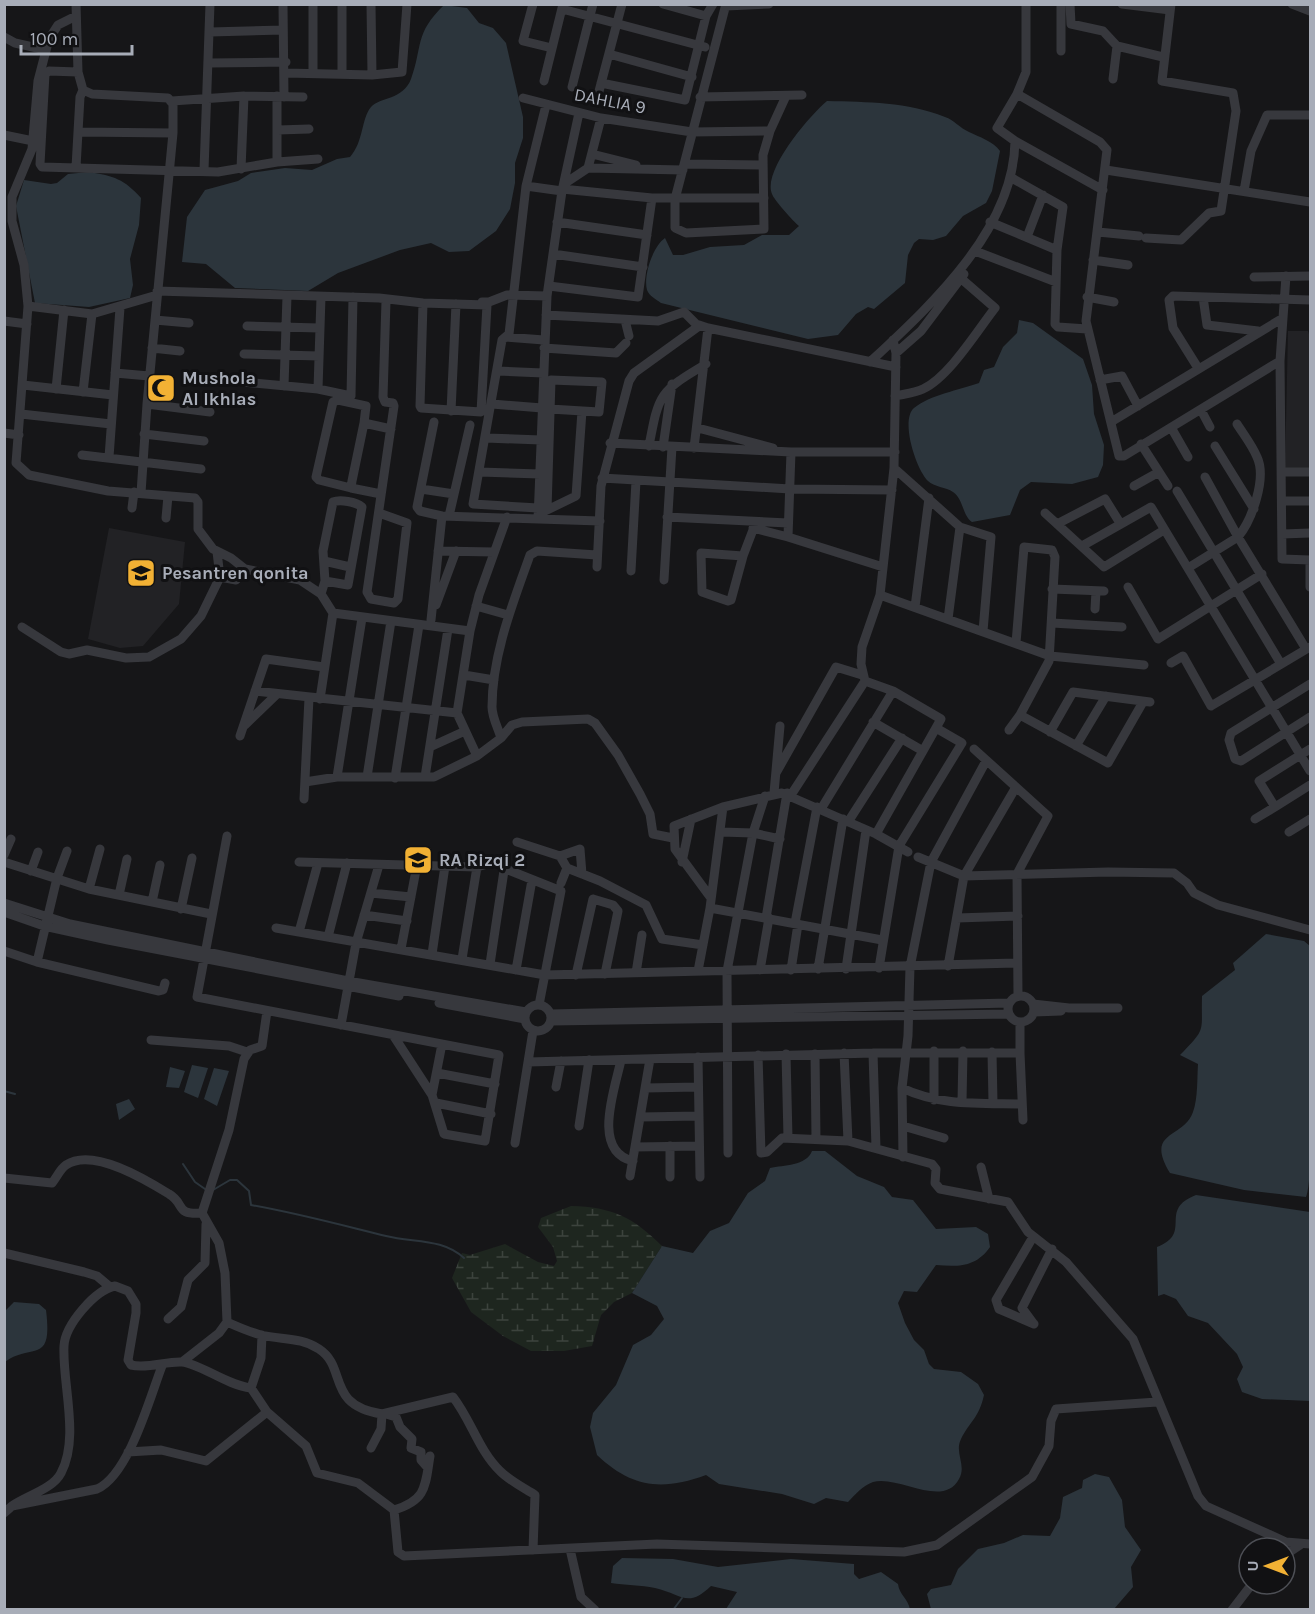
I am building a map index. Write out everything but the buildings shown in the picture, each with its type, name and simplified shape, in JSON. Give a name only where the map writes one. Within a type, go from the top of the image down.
[{"type":"street","points":[[76,4],[78,72],[83,90],[80,97],[76,167]]},
{"type":"street","points":[[204,170],[210,4]]},
{"type":"street","points":[[277,162],[281,97],[286,73],[283,4]]},
{"type":"street","points":[[313,4],[313,73]]},
{"type":"street","points":[[342,4],[342,74]]},
{"type":"street","points":[[371,4],[372,75]]},
{"type":"street","points":[[286,73],[398,74],[404,69],[407,4]]},
{"type":"street","points":[[532,4],[523,41],[552,48]]},
{"type":"street","points":[[572,87],[593,4]]},
{"type":"street","points":[[598,95],[622,4]]},
{"type":"street","points":[[663,4],[706,16]]},
{"type":"street","points":[[601,83],[685,100],[706,16],[713,4]]},
{"type":"street","points":[[769,4],[726,5],[675,199],[675,228],[686,233],[764,229],[761,165],[770,131],[786,96]]},
{"type":"street","points":[[1026,4],[1026,72],[1017,94],[997,128],[1015,141],[1103,190]]},
{"type":"street","points":[[1060,4],[1061,51]]},
{"type":"street","points":[[1070,4],[1071,24],[1103,31],[1117,46],[1163,57]]},
{"type":"street","points":[[1098,231],[1143,237],[1184,239],[1209,213],[1221,211],[1226,189],[1235,98],[1228,91],[1165,84],[1161,77],[1170,7],[1122,4]]},
{"type":"street","points":[[1292,4],[1311,11]]},
{"type":"street","points":[[544,81],[563,7],[713,49]]},
{"type":"street","points":[[76,16],[58,25],[49,39],[38,81],[32,149],[14,191],[8,220],[24,265],[28,306],[16,463],[29,475],[108,491],[197,500],[198,529],[204,540],[217,552],[231,558],[245,569],[300,580],[321,594],[333,613],[320,699]]},
{"type":"street","points":[[210,32],[283,30]]},
{"type":"street","points":[[4,37],[15,43],[46,50]]},
{"type":"street","points":[[1113,79],[1117,46]]},
{"type":"street","points":[[609,54],[692,77]]},
{"type":"street","points":[[209,63],[285,62]]},
{"type":"street","points":[[78,72],[49,71],[45,74],[40,164],[42,167],[218,172],[277,162],[318,159]]},
{"type":"street","points":[[83,90],[92,94],[168,98],[171,101],[244,96],[303,97]]},
{"type":"street","points":[[1017,94],[1105,146],[1108,157],[1087,297],[1087,329],[1119,456],[1124,456],[1141,444],[1172,429],[1280,361]]},
{"type":"street","points":[[700,97],[802,95]]},
{"type":"street","points":[[241,169],[244,96]]},
{"type":"street","name":"DAHLIA 9","points":[[523,98],[601,118],[692,132],[770,131]]},
{"type":"street","points":[[132,508],[138,493],[142,461],[170,171],[173,133],[171,101]]},
{"type":"street","points":[[546,105],[526,186],[509,334],[502,340],[474,506],[600,521]]},
{"type":"street","points":[[540,513],[546,408],[543,373],[548,291],[562,188],[579,113]]},
{"type":"street","points":[[1244,191],[1251,151],[1267,115],[1311,115]]},
{"type":"street","points":[[562,188],[588,168],[601,118]]},
{"type":"street","points":[[278,130],[309,129]]},
{"type":"street","points":[[78,132],[173,133]]},
{"type":"street","points":[[4,135],[33,141]]},
{"type":"street","points":[[896,353],[913,340],[960,277],[973,255],[1010,177],[1015,141]]},
{"type":"street","points":[[592,154],[648,168]]},
{"type":"street","points":[[588,168],[761,165]]},
{"type":"street","points":[[1106,170],[1311,202]]},
{"type":"street","points":[[1010,177],[1063,207],[1057,250],[1056,326],[1087,329]]},
{"type":"street","points":[[526,186],[652,198],[764,198]]},
{"type":"street","points":[[1028,237],[1042,195]]},
{"type":"street","points":[[390,301],[489,302],[513,294],[548,291],[636,298],[639,294],[652,198]]},
{"type":"street","points":[[557,222],[647,235]]},
{"type":"street","points":[[990,222],[1057,250]]},
{"type":"street","points":[[553,255],[643,267]]},
{"type":"street","points":[[973,255],[1056,282]]},
{"type":"street","points":[[1094,260],[1128,265]]},
{"type":"street","points":[[1286,276],[1280,361],[1283,561],[1310,560],[1311,587]]},
{"type":"street","points":[[1254,277],[1311,276]]},
{"type":"street","points":[[870,362],[960,277]]},
{"type":"street","points":[[895,396],[920,391],[932,383],[943,373],[995,308],[960,277]]},
{"type":"street","points":[[28,306],[92,314],[120,308],[157,293],[353,297],[423,303],[485,304],[488,307],[482,411],[421,408],[418,402],[423,303]]},
{"type":"street","points":[[284,386],[287,296]]},
{"type":"street","points":[[1198,368],[1173,328],[1169,300],[1173,296],[1311,300]]},
{"type":"street","points":[[318,389],[321,297]]},
{"type":"street","points":[[243,381],[318,389],[351,396],[353,297]]},
{"type":"street","points":[[1087,297],[1114,302]]},
{"type":"street","points":[[1203,297],[1207,325],[1258,331]]},
{"type":"street","points":[[379,513],[407,523],[398,599],[394,603],[371,599],[367,592],[394,406],[393,403],[385,402],[383,397],[390,301]]},
{"type":"street","points":[[452,411],[456,304]]},
{"type":"street","points":[[109,457],[120,308]]},
{"type":"street","points":[[56,389],[64,310]]},
{"type":"street","points":[[546,315],[662,321],[681,312],[704,327],[896,367]]},
{"type":"street","points":[[83,392],[92,314]]},
{"type":"street","points":[[1111,422],[1258,331],[1283,318]]},
{"type":"street","points":[[155,320],[189,323]]},
{"type":"street","points":[[506,337],[616,353],[627,340],[625,320]]},
{"type":"street","points":[[4,321],[27,324]]},
{"type":"street","points":[[247,326],[319,328]]},
{"type":"street","points":[[694,448],[706,364],[704,327]]},
{"type":"street","points":[[597,567],[602,478],[610,443],[634,373],[704,327]]},
{"type":"street","points":[[760,970],[789,794],[864,678],[862,646],[880,595],[894,468],[896,353],[893,340]]},
{"type":"street","points":[[152,348],[180,351]]},
{"type":"street","points":[[244,354],[319,356]]},
{"type":"street","points":[[649,446],[659,400],[672,384],[706,364]]},
{"type":"street","points":[[498,371],[543,373]]},
{"type":"street","points":[[115,373],[149,376]]},
{"type":"street","points":[[1100,380],[1122,376],[1138,406]]},
{"type":"street","points":[[492,404],[546,408],[582,411],[600,410],[601,381],[551,380],[546,408],[541,440],[540,513]]},
{"type":"street","points":[[664,580],[669,484],[667,447],[672,384]]},
{"type":"street","points":[[23,385],[114,395]]},
{"type":"street","points":[[351,488],[366,406],[339,400],[333,402],[316,477],[319,480],[351,488],[381,494]]},
{"type":"street","points":[[147,404],[210,412]]},
{"type":"street","points":[[1200,410],[1210,427]]},
{"type":"street","points":[[434,422],[418,509],[446,516],[507,517],[540,513],[576,496],[582,411]]},
{"type":"street","points":[[21,414],[111,424]]},
{"type":"street","points":[[364,423],[391,429]]},
{"type":"street","points":[[1188,568],[1238,537],[1254,509],[1258,461],[1237,424]]},
{"type":"street","points":[[395,777],[406,709],[427,624],[438,551],[470,425]]},
{"type":"street","points":[[698,428],[771,447],[776,451]]},
{"type":"street","points":[[1172,429],[1188,457]]},
{"type":"street","points":[[4,433],[19,435]]},
{"type":"street","points":[[144,434],[204,441]]},
{"type":"street","points":[[486,438],[541,440]]},
{"type":"street","points":[[610,443],[791,452],[895,452]]},
{"type":"street","points":[[1141,444],[1215,552],[1281,664]]},
{"type":"street","points":[[1215,446],[1254,509]]},
{"type":"street","points":[[788,537],[791,452]]},
{"type":"street","points":[[82,455],[201,469]]},
{"type":"street","points":[[894,468],[960,527],[991,537],[983,631]]},
{"type":"street","points":[[480,472],[540,474]]},
{"type":"street","points":[[1134,486],[1159,472]]},
{"type":"street","points":[[1282,472],[1311,472]]},
{"type":"street","points":[[1171,663],[1183,656],[1211,706],[1309,648],[1238,537],[1205,477]]},
{"type":"street","points":[[602,478],[669,484],[789,489],[891,490]]},
{"type":"street","points":[[631,571],[636,481]]},
{"type":"street","points":[[421,489],[454,494]]},
{"type":"street","points":[[166,518],[168,496]]},
{"type":"street","points":[[915,607],[929,498]]},
{"type":"street","points":[[1057,524],[1104,499],[1120,523]]},
{"type":"street","points":[[321,594],[325,581],[323,551],[333,502],[337,500],[359,504],[362,507],[348,585],[325,581]]},
{"type":"street","points":[[1282,501],[1311,501]]},
{"type":"street","points":[[1082,546],[1151,507],[1311,771]]},
{"type":"street","points":[[1045,513],[1101,565],[1108,566],[1164,530]]},
{"type":"street","points":[[477,756],[457,713],[476,606],[507,517]]},
{"type":"street","points":[[667,517],[754,525],[788,523]]},
{"type":"street","points":[[754,525],[884,567]]},
{"type":"street","points":[[743,556],[701,554],[702,592],[729,601],[754,525]]},
{"type":"street","points":[[948,619],[960,527]]},
{"type":"street","points":[[1282,534],[1311,533]]},
{"type":"street","points":[[1009,730],[1020,715],[1050,656],[1055,553],[1052,550],[1024,547],[1016,643]]},
{"type":"street","points":[[438,551],[494,552]]},
{"type":"street","points":[[427,624],[456,551]]},
{"type":"street","points":[[22,627],[61,652],[69,654],[83,650],[126,658],[149,657],[172,644],[201,616],[220,577],[217,552]]},
{"type":"street","points":[[501,738],[492,709],[494,680],[508,615],[532,552],[597,555]]},
{"type":"street","points":[[324,561],[350,567]]},
{"type":"street","points":[[1128,587],[1158,639],[1262,574]]},
{"type":"street","points":[[220,577],[236,580],[239,576]]},
{"type":"street","points":[[1052,589],[1100,591],[1095,609]]},
{"type":"street","points":[[880,595],[1050,656],[1144,665]]},
{"type":"street","points":[[476,606],[508,615]]},
{"type":"street","points":[[333,613],[470,631]]},
{"type":"street","points":[[337,777],[362,618]]},
{"type":"street","points":[[367,777],[391,621]]},
{"type":"street","points":[[1052,623],[1122,627]]},
{"type":"street","points":[[424,777],[437,712],[448,629]]},
{"type":"street","points":[[276,695],[241,731],[264,662],[269,658],[324,667]]},
{"type":"street","points":[[776,773],[836,667],[893,691],[941,718],[876,834]]},
{"type":"street","points":[[464,675],[494,680]]},
{"type":"street","points":[[1311,684],[1272,706],[1229,735],[1235,759],[1240,760],[1311,717]]},
{"type":"street","points":[[255,691],[457,713]]},
{"type":"street","points":[[791,970],[796,923],[819,808],[893,691]]},
{"type":"street","points":[[1020,715],[1050,732],[1108,763],[1147,702],[1073,692],[1050,732]]},
{"type":"street","points":[[1076,746],[1106,696]]},
{"type":"street","points":[[304,799],[309,698]]},
{"type":"street","points":[[305,782],[337,777],[434,777],[477,756],[501,738],[512,725],[522,722],[588,719],[595,723],[618,755],[650,814],[653,834],[673,838]]},
{"type":"street","points":[[873,722],[923,751]]},
{"type":"street","points":[[774,793],[780,726]]},
{"type":"street","points":[[879,968],[899,846],[962,743],[936,728]]},
{"type":"street","points":[[430,747],[465,730]]},
{"type":"street","points":[[818,969],[845,820],[902,738]]},
{"type":"street","points":[[974,749],[1048,816],[1017,874],[1018,996]]},
{"type":"street","points":[[1275,807],[1259,781],[1311,749]]},
{"type":"street","points":[[903,1156],[902,1088],[910,967],[931,862],[987,761]]},
{"type":"street","points":[[1255,819],[1311,785]]},
{"type":"street","points":[[948,966],[964,876],[1016,787]]},
{"type":"street","points":[[882,940],[737,912],[711,903],[673,846],[674,826],[723,807],[774,793],[789,794],[876,834],[908,852]]},
{"type":"street","points":[[728,1153],[727,971],[753,833],[765,796]]},
{"type":"street","points":[[698,972],[722,832],[723,807]]},
{"type":"street","points":[[682,862],[691,819]]},
{"type":"street","points":[[1288,832],[1311,819]]},
{"type":"street","points":[[846,969],[866,830]]},
{"type":"street","points":[[722,832],[753,833],[780,839]]},
{"type":"street","points":[[227,836],[197,992],[200,1000],[267,1011],[499,1055],[485,1141],[446,1135],[434,1099],[393,1035]]},
{"type":"street","points":[[4,855],[11,839]]},
{"type":"street","points":[[517,842],[560,856],[580,849],[582,874]]},
{"type":"street","points":[[88,889],[100,849]]},
{"type":"street","points":[[37,962],[57,878],[67,851]]},
{"type":"street","points":[[32,871],[38,852]]},
{"type":"street","points":[[560,856],[567,868],[646,904],[662,939],[703,945]]},
{"type":"street","points":[[918,857],[964,876],[1174,873],[1187,883],[1194,893],[1207,900],[1311,930]]},
{"type":"street","points":[[181,909],[192,858]]},
{"type":"street","points":[[119,895],[127,859]]},
{"type":"street","points":[[4,862],[88,889],[211,914]]},
{"type":"street","points":[[299,862],[477,867],[504,862],[506,869],[490,964]]},
{"type":"street","points":[[299,932],[318,863]]},
{"type":"street","points":[[328,937],[347,863]]},
{"type":"street","points":[[152,902],[160,865]]},
{"type":"street","points":[[341,1025],[356,944],[379,865]]},
{"type":"street","points":[[401,949],[417,865]]},
{"type":"street","points":[[432,954],[445,866]]},
{"type":"street","points":[[462,959],[477,867]]},
{"type":"street","points":[[561,882],[567,868]]},
{"type":"street","points":[[506,869],[561,891],[539,1005]]},
{"type":"street","points":[[516,970],[532,880]]},
{"type":"street","points":[[371,893],[411,897]]},
{"type":"street","points":[[576,975],[592,899],[613,904],[618,910],[605,974]]},
{"type":"street","points":[[4,903],[46,922]]},
{"type":"street","points":[[4,912],[347,984],[526,1015]]},
{"type":"street","points":[[364,915],[406,921]]},
{"type":"street","points":[[957,918],[1018,916]]},
{"type":"street","points":[[276,928],[356,944],[432,954],[545,975],[1016,963]]},
{"type":"street","points":[[636,974],[642,935]]},
{"type":"street","points":[[4,951],[37,962],[159,990],[163,990],[165,983]]},
{"type":"street","points":[[539,1005],[551,1017],[727,1014],[908,1009],[1010,1003],[1018,996]]},
{"type":"street","points":[[1010,1003],[1009,1014],[1013,1020],[1020,1022],[1030,1018],[1034,1008],[1029,998],[1018,996]]},
{"type":"street","points":[[539,1005],[532,1006],[526,1015],[527,1026],[533,1031],[544,1030],[551,1017]]},
{"type":"street","points":[[1034,1008],[1118,1008]]},
{"type":"street","points":[[908,1009],[1009,1014]]},
{"type":"street","points":[[151,1040],[229,1046],[248,1052],[262,1046],[267,1011]]},
{"type":"street","points":[[1020,1022],[1023,1120]]},
{"type":"street","points":[[515,1143],[533,1031]]},
{"type":"street","points":[[434,1099],[442,1044]]},
{"type":"street","points":[[528,1062],[786,1054],[905,1055],[934,1051],[1020,1053]]},
{"type":"street","points":[[934,1051],[934,1100]]},
{"type":"street","points":[[962,1102],[963,1051]]},
{"type":"street","points":[[4,1253],[91,1274],[110,1287],[125,1288],[136,1304],[129,1363],[133,1365],[182,1362],[219,1333],[227,1322],[225,1274],[219,1243],[206,1224],[202,1213],[225,1142],[248,1052]]},
{"type":"street","points":[[992,1052],[993,1103]]},
{"type":"street","points":[[844,1053],[848,1142]]},
{"type":"street","points":[[873,1053],[876,1148]]},
{"type":"street","points":[[786,1054],[788,1138]]},
{"type":"street","points":[[815,1054],[816,1139]]},
{"type":"street","points":[[758,1055],[760,1152],[767,1152],[780,1140],[788,1138],[848,1142],[935,1166],[935,1183],[940,1189],[1008,1202],[1033,1237],[1052,1249],[1066,1262],[1133,1339],[1143,1359],[1157,1402],[1198,1496],[1206,1506],[1286,1542],[1300,1545],[1311,1544]]},
{"type":"street","points":[[698,1058],[700,1178]]},
{"type":"street","points":[[630,1176],[650,1059]]},
{"type":"street","points":[[556,1087],[561,1060]]},
{"type":"street","points":[[579,1126],[589,1060]]},
{"type":"street","points":[[621,1060],[608,1136],[615,1151],[621,1157],[633,1161]]},
{"type":"street","points":[[437,1073],[495,1084]]},
{"type":"street","points":[[645,1088],[698,1086]]},
{"type":"street","points":[[902,1088],[934,1100],[1022,1104]]},
{"type":"street","points":[[434,1099],[491,1114]]},
{"type":"street","points":[[640,1117],[699,1116]]},
{"type":"street","points":[[903,1126],[944,1138]]},
{"type":"street","points":[[670,1146],[670,1177]]},
{"type":"street","points":[[635,1147],[699,1146]]},
{"type":"street","points":[[4,1178],[52,1183],[63,1168],[73,1161],[83,1159],[104,1161],[172,1195],[181,1210],[186,1213],[202,1213]]},
{"type":"street","points":[[981,1167],[989,1199]]},
{"type":"street","points":[[168,1319],[181,1307],[188,1280],[205,1263],[206,1224]]},
{"type":"street","points":[[1033,1237],[996,1300],[999,1309],[1034,1324],[1022,1308],[1052,1249]]},
{"type":"street","points":[[8,1509],[53,1482],[62,1472],[67,1449],[69,1419],[65,1340],[85,1305],[110,1287]]},
{"type":"street","points":[[227,1322],[262,1335],[300,1341],[319,1349],[333,1367],[339,1389],[365,1411],[396,1417],[400,1427],[412,1439],[411,1448],[421,1452],[421,1460],[428,1468]]},
{"type":"street","points":[[251,1389],[261,1358],[262,1335]]},
{"type":"street","points":[[182,1362],[235,1386],[251,1389],[267,1412],[306,1446],[317,1473],[358,1482],[394,1510],[400,1555],[657,1544],[904,1552],[928,1548],[1032,1477],[1046,1452],[1051,1421],[1056,1409],[1157,1402]]},
{"type":"street","points":[[8,1509],[102,1487],[109,1481],[128,1452],[162,1365]]},
{"type":"street","points":[[382,1414],[453,1397],[464,1411],[489,1458],[501,1472],[535,1495],[532,1550]]},
{"type":"street","points":[[128,1452],[161,1450],[206,1461],[267,1412]]},
{"type":"street","points":[[371,1448],[381,1428],[382,1414]]},
{"type":"street","points":[[394,1510],[412,1504],[424,1490],[430,1456]]},
{"type":"street","points":[[570,1549],[581,1597],[595,1610]]},
{"type":"street","points":[[1232,1610],[1243,1596]]},
{"type":"shaded area","points":[[444,5],[467,8],[479,23],[493,28],[506,43],[523,117],[523,138],[515,163],[515,183],[510,209],[496,231],[469,251],[449,252],[431,243],[400,250],[338,273],[308,291],[235,288],[206,264],[182,262],[187,217],[205,190],[238,181],[251,173],[285,168],[312,170],[337,159],[350,157],[358,144],[365,118],[371,107],[403,91],[407,86],[415,68],[424,32],[434,15]]},
{"type":"shaded area","points":[[827,101],[916,108],[948,118],[990,142],[1000,151],[992,191],[986,203],[963,216],[946,236],[933,240],[919,239],[914,243],[908,255],[905,283],[874,309],[868,307],[856,314],[838,335],[808,339],[661,303],[651,296],[647,290],[646,277],[653,254],[665,238],[673,255],[683,255],[710,247],[744,245],[762,235],[789,235],[799,226],[772,194],[771,184],[774,172],[789,144]]},
{"type":"shaded area","points":[[89,172],[118,179],[141,198],[139,225],[130,259],[133,285],[130,298],[89,307],[35,303],[16,206],[24,180],[51,184],[57,183],[68,174]]},
{"type":"shaded area","points":[[1019,320],[1033,323],[1083,359],[1092,385],[1094,414],[1104,445],[1103,465],[1098,477],[1072,484],[1031,482],[1020,490],[1010,515],[972,522],[966,515],[957,495],[931,483],[923,475],[911,445],[910,414],[921,403],[979,383],[984,370],[994,367],[1003,347],[1017,333]]},
{"type":"shaded area","points":[[1288,331],[1308,331],[1310,337],[1310,468],[1285,468]]},
{"type":"shaded area","name":"Pesantren qonita","points":[[109,528],[185,542],[179,604],[143,646],[120,648],[88,639]]},
{"type":"shaded area","points":[[1266,934],[1304,941],[1310,946],[1311,1156],[1306,1197],[1244,1190],[1170,1173],[1161,1149],[1168,1136],[1188,1121],[1195,1106],[1198,1064],[1180,1055],[1201,1029],[1202,996],[1235,970],[1233,963]]},
{"type":"shaded area","points":[[192,1065],[208,1068],[198,1098],[184,1092]]},
{"type":"shaded area","points":[[170,1067],[185,1071],[179,1088],[166,1087]]},
{"type":"shaded area","points":[[214,1068],[229,1071],[217,1106],[204,1099]]},
{"type":"shaded area","points":[[129,1099],[135,1109],[119,1120],[116,1104]]},
{"type":"shaded area","points":[[812,1151],[825,1151],[857,1176],[884,1187],[892,1197],[913,1200],[936,1229],[976,1227],[988,1234],[990,1247],[979,1259],[960,1265],[936,1265],[917,1292],[904,1291],[898,1303],[905,1323],[914,1340],[924,1350],[929,1364],[934,1369],[961,1372],[978,1384],[984,1395],[980,1409],[959,1444],[962,1469],[959,1479],[952,1487],[942,1491],[884,1481],[873,1482],[862,1488],[848,1502],[826,1498],[814,1504],[782,1494],[719,1484],[706,1475],[661,1484],[635,1480],[623,1474],[597,1455],[590,1427],[593,1413],[616,1385],[633,1345],[651,1335],[664,1319],[657,1306],[632,1293],[662,1246],[693,1253],[710,1231],[729,1223],[748,1193],[765,1181],[770,1168],[805,1160]]},
{"type":"shaded area","points":[[1196,1195],[1310,1212],[1310,1401],[1262,1399],[1242,1392],[1237,1379],[1243,1367],[1237,1354],[1208,1323],[1188,1316],[1176,1299],[1164,1294],[1158,1296],[1157,1247],[1173,1235],[1179,1207]]},
{"type":"shaded area","points":[[14,1302],[39,1304],[46,1310],[46,1339],[38,1350],[15,1356],[5,1362],[5,1311]]},
{"type":"shaded area","points":[[1095,1474],[1109,1477],[1122,1500],[1125,1527],[1141,1550],[1131,1567],[1133,1587],[1114,1609],[931,1609],[927,1594],[931,1589],[951,1585],[958,1569],[978,1549],[1004,1543],[1023,1535],[1050,1536],[1060,1518],[1063,1497],[1082,1488],[1083,1480]]},
{"type":"shaded area","points":[[622,1558],[673,1559],[718,1567],[791,1559],[854,1564],[854,1574],[859,1579],[881,1572],[898,1584],[910,1609],[726,1609],[737,1592],[711,1586],[696,1597],[684,1598],[655,1588],[611,1583],[613,1566]]},
{"type":"green space","points":[[571,1206],[610,1211],[631,1221],[662,1246],[632,1293],[614,1302],[601,1315],[592,1346],[564,1351],[531,1351],[503,1336],[471,1312],[452,1278],[462,1253],[470,1255],[505,1244],[538,1262],[554,1266],[557,1261],[553,1247],[538,1227],[541,1218]]},
{"type":"waterway","points":[[4,1091],[15,1094]]},
{"type":"waterway","points":[[183,1164],[195,1182],[205,1189]]},
{"type":"waterway","points":[[213,1190],[230,1180],[237,1180],[249,1191],[251,1205],[386,1236],[437,1244],[464,1258]]},
{"type":"waterway","points":[[673,1610],[682,1598]]},
{"type":"place","name":"Mushola Al Ikhlas","points":[[161,388]]},
{"type":"place","name":"Pesantren qonita","points":[[141,573]]},
{"type":"place","name":"RA Rizqi 2","points":[[418,860]]}]
